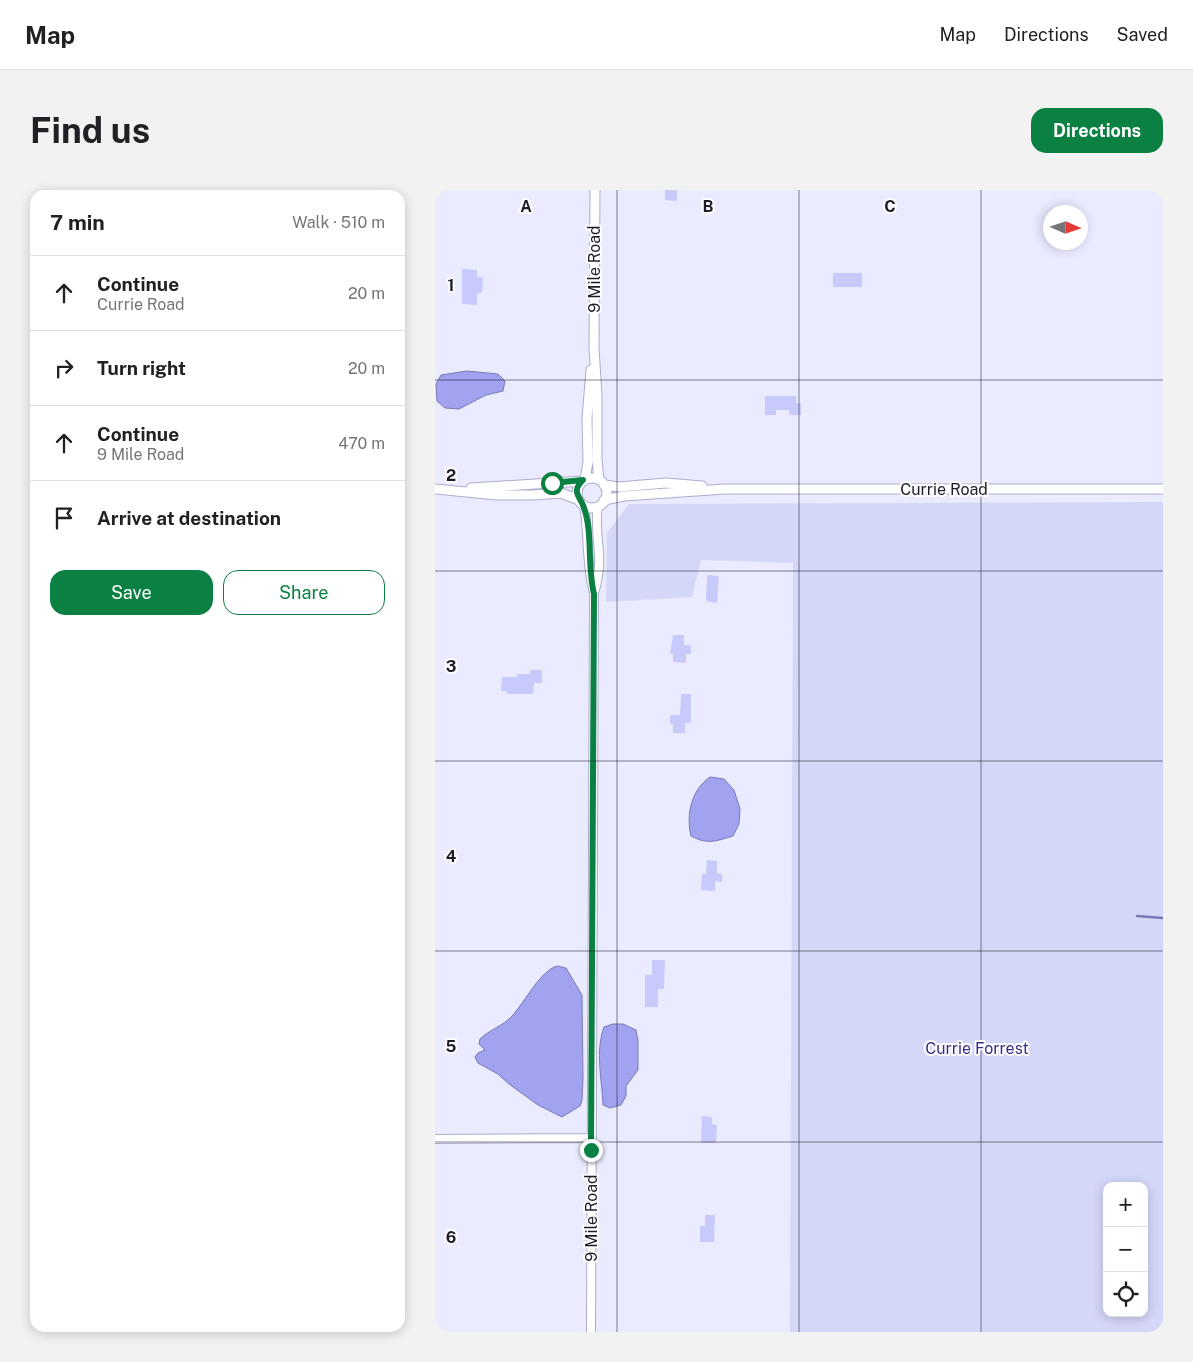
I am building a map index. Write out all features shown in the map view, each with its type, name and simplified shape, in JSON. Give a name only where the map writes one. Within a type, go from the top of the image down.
[{"type":"street","name":"9 Mile Road","points":[[595,190],[594,348],[597,395],[597,460],[601,482]]},
{"type":"street","name":"9 Mile Road","points":[[584,480],[589,456],[587,430],[588,395],[594,348]]},
{"type":"street","points":[[435,489],[497,495],[561,493],[592,507],[601,503],[606,492],[601,482],[592,478],[446,490]]},
{"type":"street","points":[[581,503],[577,490],[584,480]]},
{"type":"street","name":"Currie Road","points":[[601,482],[619,487],[666,483],[725,488]]},
{"type":"street","name":"Currie Road","points":[[601,503],[624,496],[725,488],[1163,489]]},
{"type":"street","name":"9 Mile Road","points":[[581,503],[587,524],[590,580],[594,594],[591,1332]]},
{"type":"street","name":"9 Mile Road","points":[[594,594],[599,579],[596,520],[601,503]]},
{"type":"street","points":[[435,1138],[591,1138]]},
{"type":"green space","name":"Currie Forrest","points":[[1163,502],[1163,1332],[790,1332],[793,563],[701,560],[692,597],[606,602],[607,533],[629,504]]},
{"type":"water","points":[[467,371],[498,374],[505,381],[503,391],[486,395],[459,409],[445,408],[437,401],[436,384],[441,375]]},
{"type":"water","points":[[710,777],[724,779],[734,790],[740,809],[739,824],[733,836],[717,841],[707,841],[691,836],[689,820],[694,796]]},
{"type":"water","points":[[557,966],[566,968],[582,995],[582,1100],[580,1106],[562,1117],[538,1105],[498,1074],[478,1063],[475,1057],[478,1053],[485,1050],[479,1044],[480,1039],[508,1019],[539,980]]},
{"type":"water","points":[[613,1024],[623,1024],[636,1030],[638,1070],[626,1086],[626,1096],[621,1105],[610,1108],[603,1105],[599,1056],[604,1027]]},
{"type":"building","points":[[665,190],[677,190],[677,201],[665,200]]},
{"type":"building","points":[[462,269],[477,270],[477,277],[483,277],[482,293],[477,293],[477,305],[462,304]]},
{"type":"building","points":[[833,273],[862,273],[862,287],[833,287]]},
{"type":"building","points":[[765,396],[796,396],[796,403],[801,403],[801,415],[789,415],[789,410],[776,410],[776,415],[765,415]]},
{"type":"building","points":[[707,575],[719,576],[717,603],[706,601]]},
{"type":"building","points":[[673,635],[684,635],[684,645],[691,645],[691,654],[686,654],[686,663],[673,662],[673,654],[670,654]]},
{"type":"building","points":[[530,670],[542,670],[542,683],[534,683],[533,694],[507,694],[507,691],[501,691],[502,677],[517,677],[517,674],[530,674]]},
{"type":"building","points":[[681,694],[691,694],[691,723],[685,723],[685,733],[673,733],[670,715],[680,715]]},
{"type":"building","points":[[707,860],[717,861],[717,873],[722,874],[722,882],[715,881],[715,891],[701,890],[702,874],[706,874]]},
{"type":"building","points":[[652,960],[665,960],[664,989],[658,989],[658,1007],[645,1007],[645,975],[652,975]]},
{"type":"building","points":[[702,1116],[712,1117],[712,1124],[717,1125],[716,1143],[701,1143]]},
{"type":"building","points":[[705,1215],[715,1215],[714,1242],[700,1242],[700,1226],[705,1226]]},
{"type":"waterway","points":[[1137,916],[1163,918]]},
{"type":"route","points":[[552,483],[583,480],[578,487],[577,495],[584,505],[587,520],[590,580],[594,594],[591,1150]]}]
